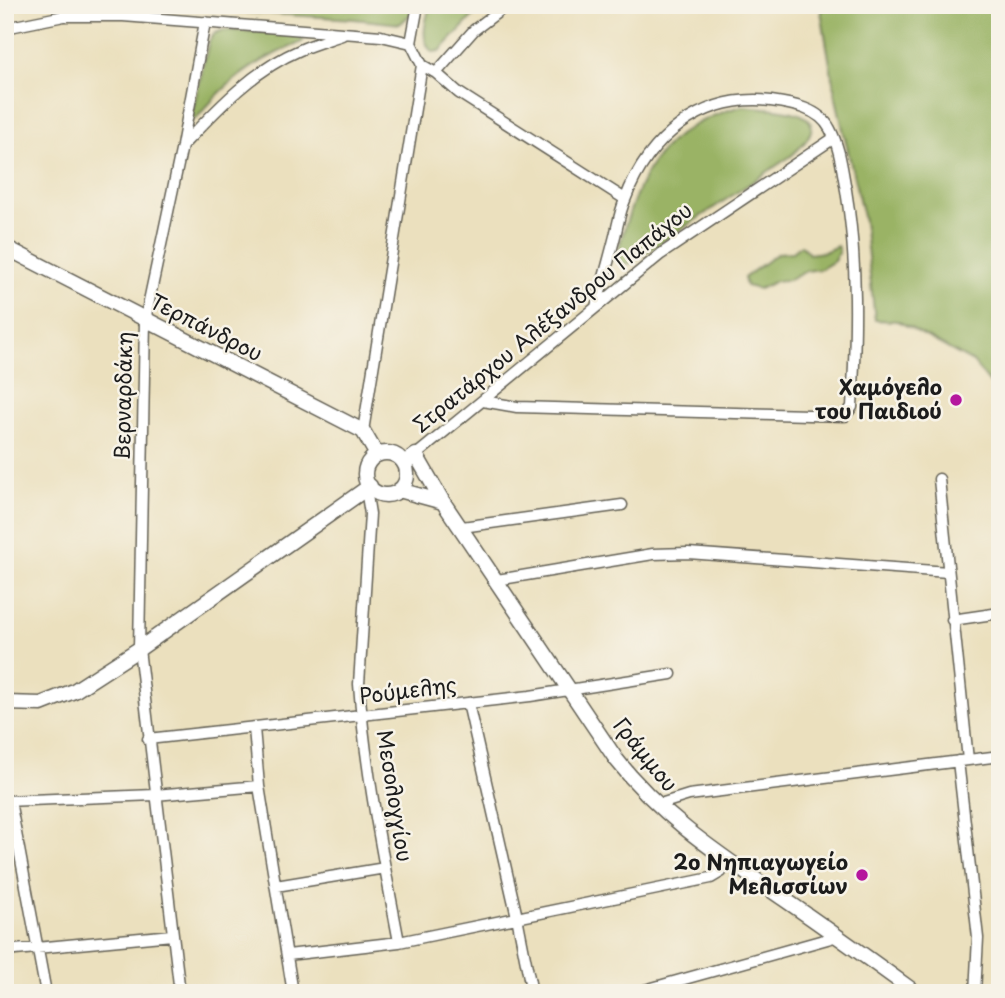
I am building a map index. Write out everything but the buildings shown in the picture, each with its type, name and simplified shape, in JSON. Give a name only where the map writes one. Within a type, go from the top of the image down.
[{"type":"street","points":[[418,5],[411,43],[422,65],[459,93],[625,200]]},
{"type":"street","points":[[436,73],[474,30],[507,5]]},
{"type":"street","points":[[5,28],[64,16],[123,16],[381,36],[411,43]]},
{"type":"street","name":"Βερναρδάκη","points":[[180,993],[139,649],[145,320],[205,22]]},
{"type":"street","points":[[182,146],[226,100],[267,69],[300,50],[347,33]]},
{"type":"street","points":[[377,455],[362,431],[422,65]]},
{"type":"street","points":[[482,401],[517,407],[845,416],[852,407],[856,286],[849,212],[839,151],[829,126],[821,116],[796,104],[739,101],[702,111],[674,128],[650,154],[625,200],[596,307]]},
{"type":"street","name":"Στρατάρχου Αλέξανδρου Παπάγου","points":[[410,459],[691,232],[834,138]]},
{"type":"street","name":"Τερπάνδρου","points":[[5,247],[362,431]]},
{"type":"street","points":[[368,488],[368,463],[377,455],[389,453],[410,459],[406,481],[399,490]]},
{"type":"street","name":"Γράμμου","points":[[410,459],[462,527],[616,759],[637,785],[657,805],[728,861],[916,993]]},
{"type":"street","points":[[939,480],[978,938],[975,993]]},
{"type":"street","points":[[5,703],[32,704],[74,691],[139,649],[368,488]]},
{"type":"street","points":[[368,488],[383,494],[399,490],[443,502]]},
{"type":"street","name":"Μεσολογγίου","points":[[368,488],[370,514],[359,684],[373,793],[399,942]]},
{"type":"street","points":[[462,527],[622,505]]},
{"type":"street","points":[[497,580],[653,554],[688,552],[948,572]]},
{"type":"street","points":[[952,620],[1000,613]]},
{"type":"street","name":"Ρούμελης","points":[[148,739],[570,691],[671,674]]},
{"type":"street","points":[[468,703],[517,917],[531,993]]},
{"type":"street","points":[[254,728],[259,786],[293,993]]},
{"type":"street","points":[[657,805],[689,795],[1000,756]]},
{"type":"street","points":[[46,993],[8,801],[259,786]]},
{"type":"street","points":[[288,955],[399,942],[711,878],[721,872],[728,861]]},
{"type":"street","points":[[276,886],[386,868]]},
{"type":"street","points":[[5,951],[172,935]]},
{"type":"street","points":[[634,993],[838,936]]},
{"type":"green space","points":[[127,5],[413,5],[411,14],[400,24]]},
{"type":"green space","points":[[430,5],[489,5],[474,15],[440,51],[432,52],[425,36]]},
{"type":"green space","points":[[820,5],[1000,5],[1000,396],[973,362],[898,321],[875,320],[864,221],[835,94]]},
{"type":"green space","points":[[224,30],[295,34],[303,36],[303,41],[251,68],[213,99],[196,119],[191,118],[209,41],[215,33]]},
{"type":"green space","points":[[742,106],[800,114],[809,120],[811,128],[806,140],[791,156],[631,263],[623,264],[619,260],[618,251],[626,223],[644,177],[656,158],[690,128]]},
{"type":"green space","points":[[801,245],[809,254],[824,252],[837,246],[839,251],[834,261],[821,269],[806,271],[789,280],[776,281],[759,289],[746,286],[744,278],[778,253],[792,252]]},
{"type":"place","name":"Χαμόγελο του Παιδιού","points":[[956,400]]},
{"type":"place","name":"2ο Νηπιαγωγείο Μελισσίων","points":[[862,875]]}]
